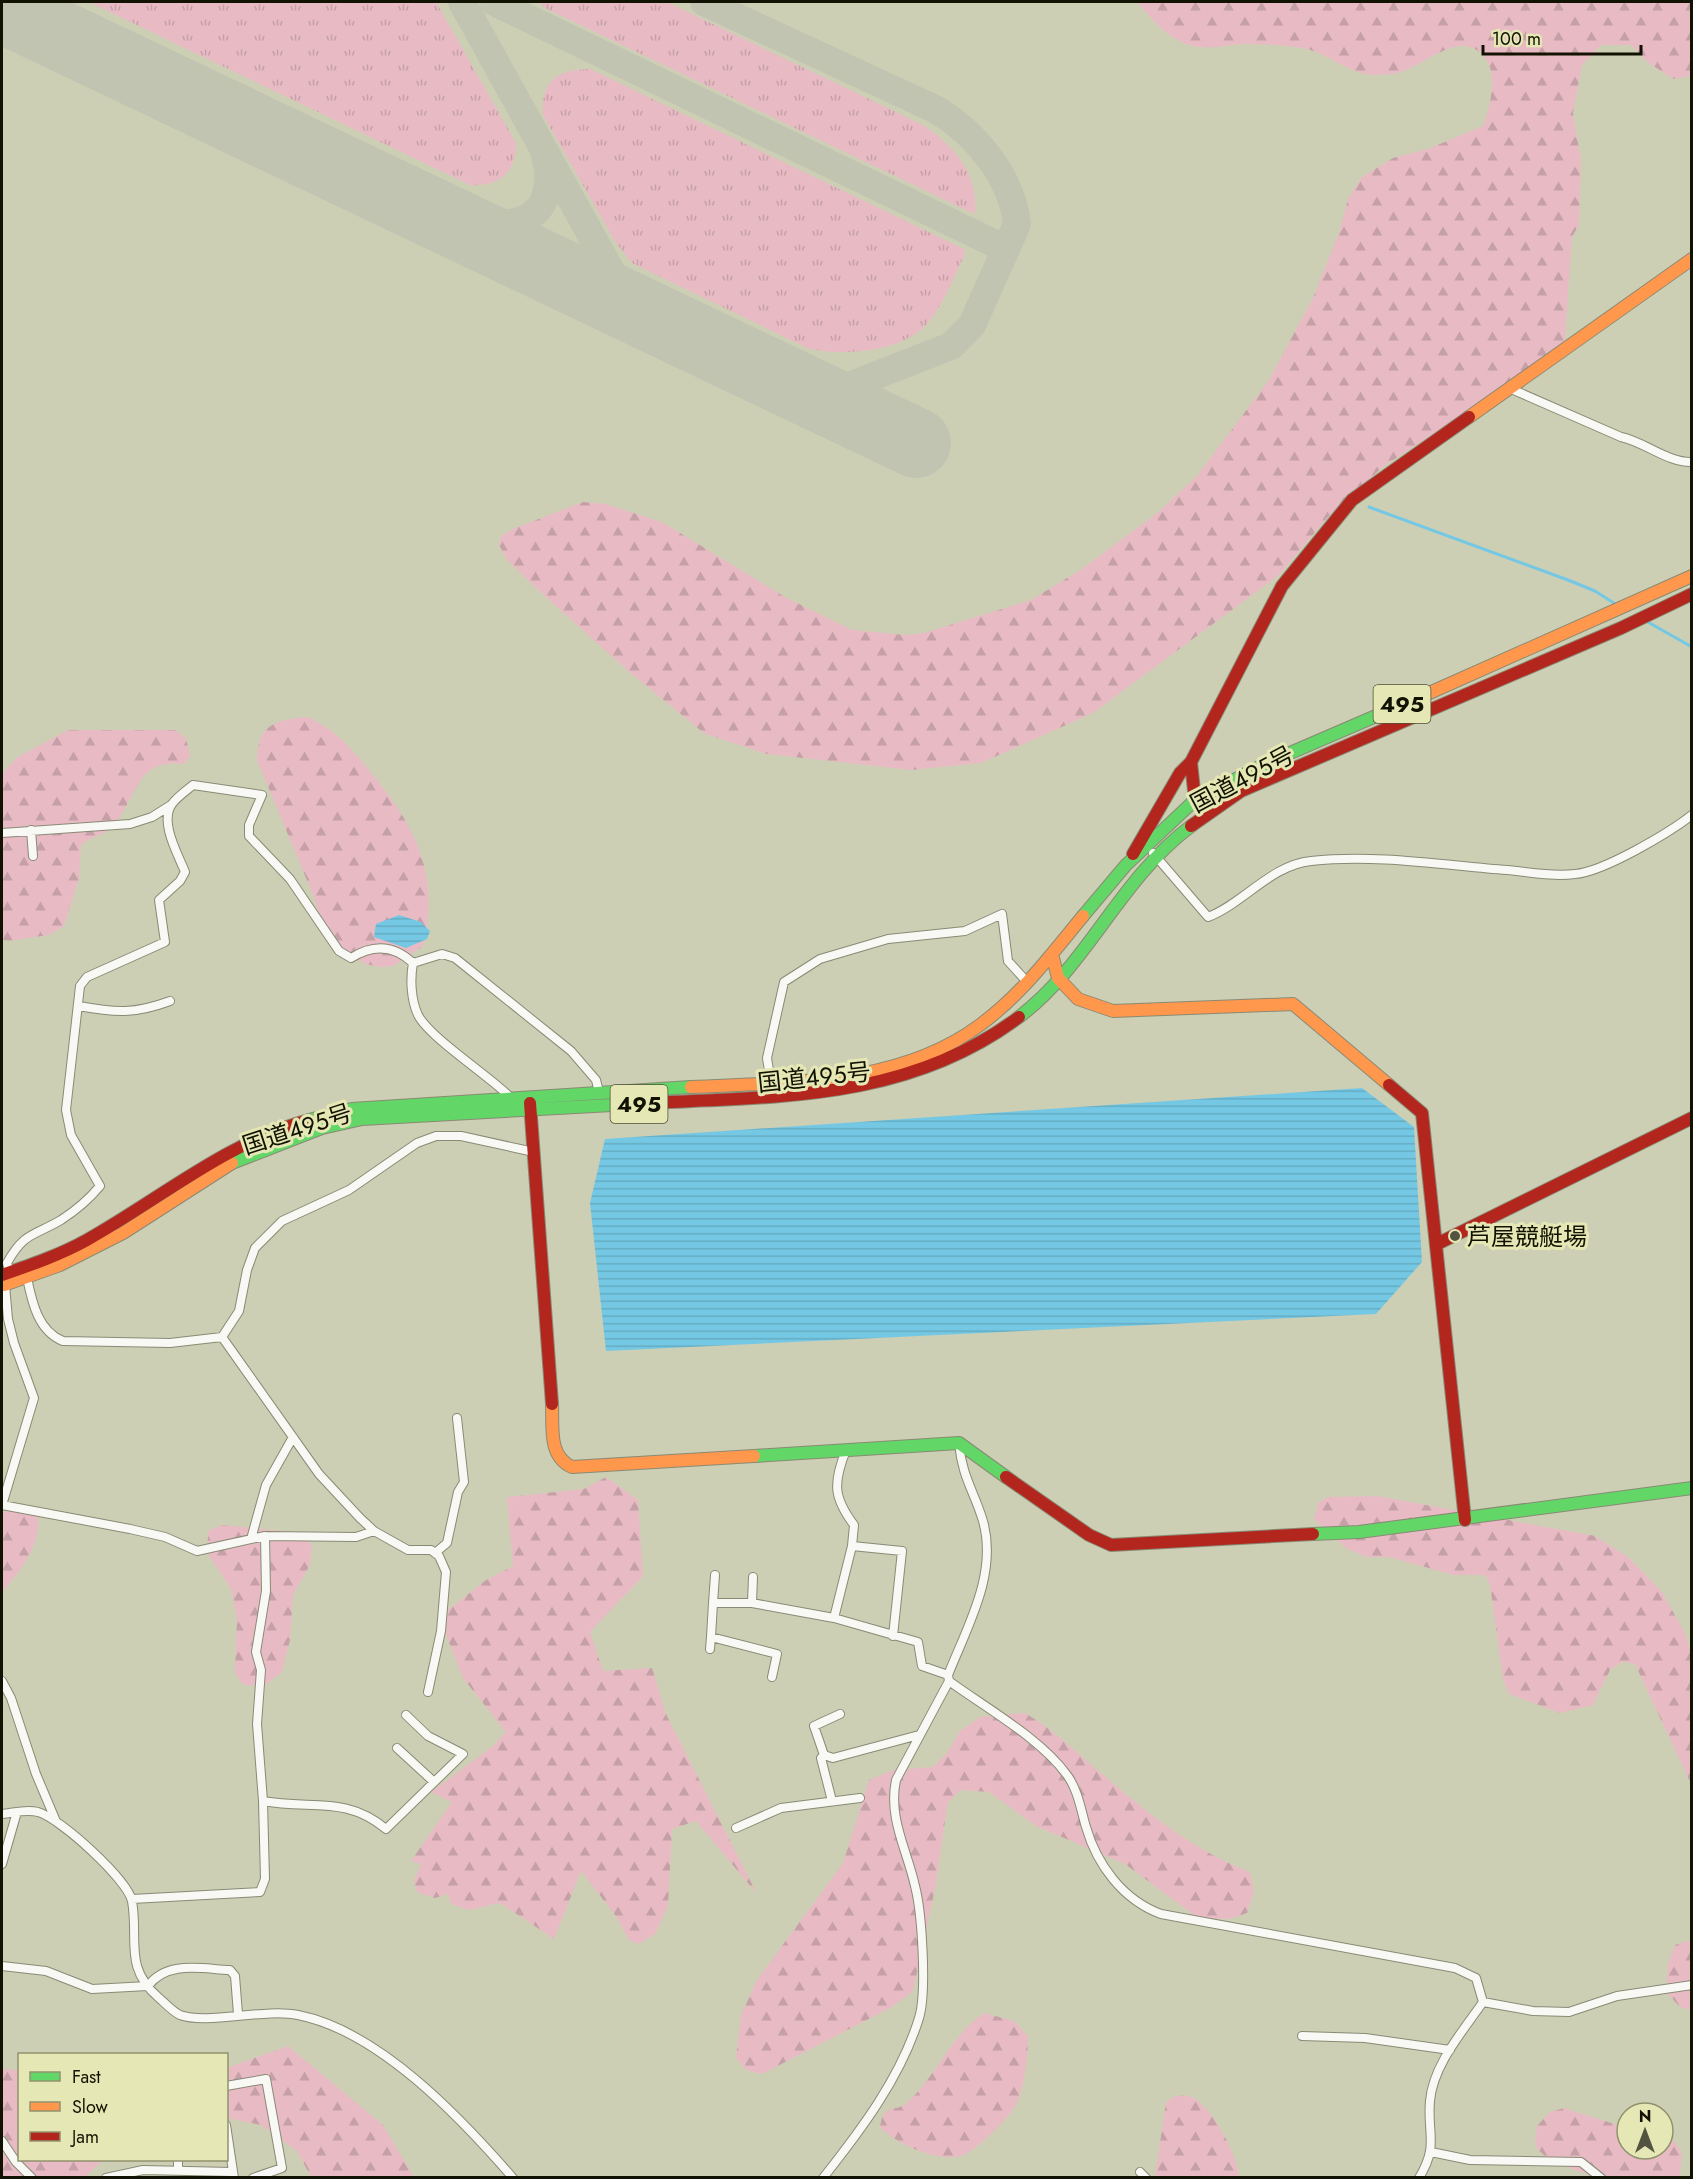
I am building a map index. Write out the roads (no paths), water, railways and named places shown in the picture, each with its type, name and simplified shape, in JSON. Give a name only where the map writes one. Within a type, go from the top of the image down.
[{"type":"main road","points":[[1126,865],[1180,773],[1191,762],[1282,586],[1352,500],[1692,259]]},
{"type":"main road","name":"国道495号","points":[[4,1274],[55,1256],[87,1240],[233,1150],[303,1122],[352,1109],[530,1095],[827,1080],[884,1069],[926,1055],[979,1026],[1028,982],[1126,865],[1195,800],[1267,763],[1611,614],[1692,576]]},
{"type":"main road","name":"国道495号","points":[[4,1274],[27,1278],[60,1266],[123,1233],[236,1161],[322,1128],[362,1119],[825,1093],[886,1082],[933,1069],[975,1047],[1025,1012],[1058,978],[1156,855],[1241,790],[1621,628],[1692,594]]},
{"type":"main road","points":[[1191,762],[1192,790],[1195,800]]},
{"type":"main road","points":[[1052,954],[1058,978],[1078,999],[1113,1011],[1293,1004],[1422,1113],[1465,1520]]},
{"type":"main road","points":[[530,1095],[555,1452],[561,1462],[572,1467],[960,1443],[1089,1535],[1111,1545],[1359,1532],[1465,1520],[1692,1488]]},
{"type":"main road","points":[[1437,1244],[1692,1118]]},
{"type":"street","points":[[1509,388],[1621,437],[1636,440],[1683,463],[1692,462]]},
{"type":"street","points":[[2,833],[130,824],[152,818],[193,785],[262,795],[249,825],[249,836],[290,879],[339,951],[351,958],[374,947],[391,949],[413,963],[442,954],[455,958],[571,1051],[596,1080],[599,1092]]},
{"type":"street","points":[[171,805],[169,829],[185,872],[180,881],[159,900],[165,942],[87,977],[80,986],[66,1110],[71,1135],[100,1186],[60,1220],[41,1227],[17,1245],[4,1274],[8,1319],[14,1344],[34,1398],[2,1505],[130,1529],[165,1538],[197,1551],[265,1536],[356,1537],[374,1532]]},
{"type":"street","points":[[1145,845],[1208,917],[1281,871],[1311,861],[1377,860],[1546,874],[1576,874],[1593,870],[1673,830],[1692,815]]},
{"type":"street","points":[[31,830],[33,856]]},
{"type":"street","points":[[771,1083],[767,1058],[784,982],[820,959],[888,939],[965,932],[1002,914],[1008,961],[1028,982]]},
{"type":"street","points":[[413,963],[412,992],[418,1016],[431,1030],[509,1097]]},
{"type":"street","points":[[79,1006],[120,1013],[143,1011],[170,1001]]},
{"type":"street","points":[[222,1337],[239,1311],[247,1270],[255,1248],[282,1221],[350,1190],[417,1143],[436,1136],[461,1136],[534,1152]]},
{"type":"street","points":[[27,1278],[34,1307],[44,1327],[52,1337],[63,1341],[170,1343],[222,1337]]},
{"type":"street","points":[[222,1337],[319,1474],[374,1532],[408,1550],[431,1550],[435,1553],[446,1572],[441,1631],[428,1692]]},
{"type":"street","points":[[435,1553],[447,1542],[458,1492],[464,1482],[457,1418]]},
{"type":"street","points":[[251,1539],[263,1491],[293,1437]]},
{"type":"street","points":[[823,2178],[857,2137],[895,2072],[920,2016],[922,1935],[916,1887],[896,1822],[892,1797],[896,1780],[948,1678],[986,1575],[987,1540],[982,1519],[961,1466],[960,1443]]},
{"type":"street","points":[[834,1618],[852,1546],[854,1525],[839,1504],[838,1471],[846,1450]]},
{"type":"street","points":[[132,1899],[260,1892],[265,1879],[263,1801],[257,1724],[261,1670],[256,1652],[266,1592],[265,1536]]},
{"type":"street","points":[[852,1546],[902,1551],[893,1636]]},
{"type":"street","points":[[710,1649],[715,1575]]},
{"type":"street","points":[[753,1577],[753,1603]]},
{"type":"street","points":[[713,1603],[753,1603],[834,1618],[918,1642],[922,1666],[948,1678],[1039,1747],[1067,1775],[1075,1791],[1097,1857],[1120,1887],[1148,1909],[1161,1914],[1455,1968],[1476,1978],[1483,2002]]},
{"type":"street","points":[[711,1637],[777,1654],[772,1677]]},
{"type":"street","points":[[2,1681],[12,1698],[36,1774],[55,1819]]},
{"type":"street","points":[[832,1801],[821,1758],[824,1755],[814,1726],[840,1714]]},
{"type":"street","points":[[263,1801],[331,1805],[369,1814],[386,1829],[463,1754],[428,1736],[406,1715]]},
{"type":"street","points":[[824,1755],[833,1758],[861,1753],[919,1735]]},
{"type":"street","points":[[398,1748],[434,1782]]},
{"type":"street","points":[[736,1828],[781,1808],[860,1798]]},
{"type":"street","points":[[2,1864],[17,1812]]},
{"type":"street","points":[[2,1814],[37,1812],[55,1819],[108,1868],[132,1899],[134,1960],[148,1986],[180,2015],[197,2018],[259,2012],[298,2014],[331,2025],[359,2040],[409,2074],[468,2126],[513,2178]]},
{"type":"street","points":[[2,1966],[46,1971],[92,1989],[148,1986]]},
{"type":"street","points":[[148,1986],[154,1978],[170,1968],[230,1970],[235,1976],[238,2014]]},
{"type":"street","points":[[1483,2002],[1533,2011],[1569,2012],[1617,1996],[1692,1985]]},
{"type":"street","points":[[1419,2178],[1430,2160],[1430,2100],[1439,2071],[1450,2050],[1483,2002]]},
{"type":"street","points":[[1302,2036],[1365,2038],[1450,2050]]},
{"type":"street","points":[[228,2086],[266,2079],[282,2168],[253,2178]]},
{"type":"street","points":[[106,2178],[143,2170],[178,2170],[233,2175],[228,2139]]},
{"type":"street","points":[[2,2141],[16,2162],[32,2178]]},
{"type":"street","points":[[1431,2152],[1470,2160],[1581,2162],[1601,2178]]},
{"type":"street","points":[[178,2161],[178,2170]]},
{"type":"water","points":[[399,915],[421,922],[430,931],[427,939],[406,948],[374,937],[376,924]]},
{"type":"water","points":[[1362,1088],[1414,1127],[1422,1262],[1376,1314],[606,1351],[590,1203],[605,1139]]},
{"type":"waterway","points":[[1369,507],[1568,580],[1595,591],[1617,605]]},
{"type":"waterway","points":[[1646,621],[1692,647]]},
{"type":"place","name":"芦屋競艇場","points":[[1455,1236]]}]
